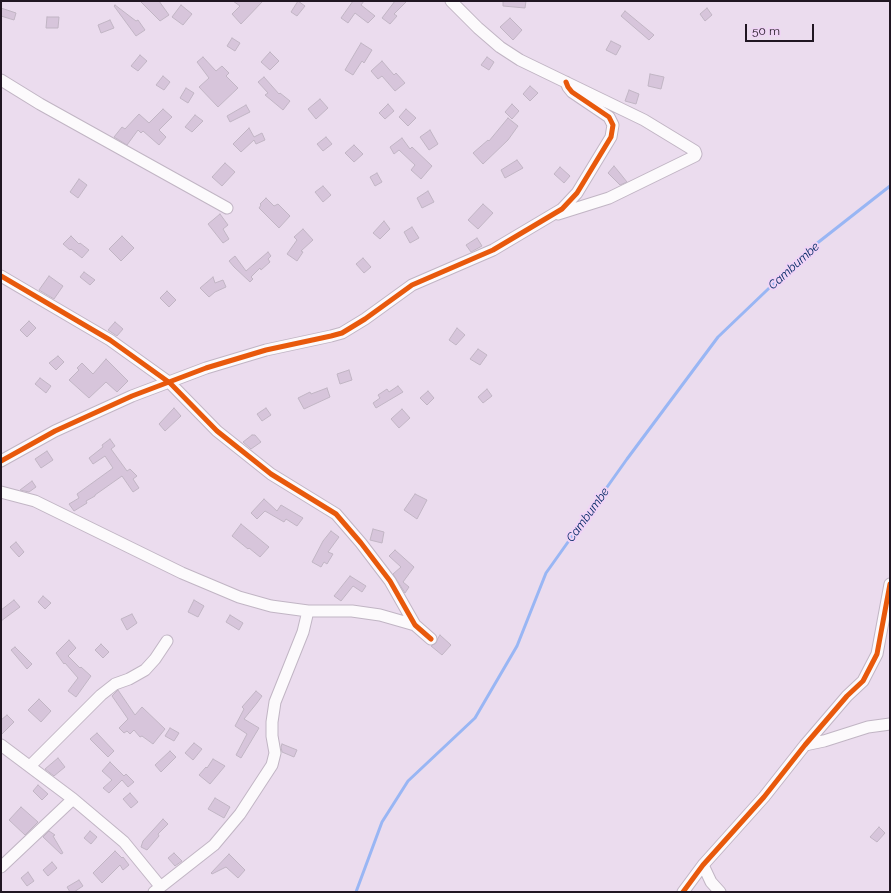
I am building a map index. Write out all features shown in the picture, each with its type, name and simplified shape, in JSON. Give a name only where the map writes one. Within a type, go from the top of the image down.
[{"type":"street","points":[[451,1],[478,28],[500,47],[520,60],[644,120],[690,147],[696,154],[695,156],[608,198],[551,216]]},
{"type":"street","points":[[1,80],[40,104],[227,208]]},
{"type":"street","points":[[1,461],[55,431],[132,396],[170,383],[206,368],[266,350],[342,333],[365,319],[412,285],[493,250],[562,209],[577,192],[611,137],[613,130],[612,122],[609,116],[572,92],[566,82]]},
{"type":"street","points":[[1,276],[110,340],[170,383],[217,431],[271,474],[336,514],[361,543],[390,581],[415,625],[431,639]]},
{"type":"street","points":[[1,492],[35,501],[182,573],[227,592],[270,606],[308,611],[352,611],[380,615],[415,625]]},
{"type":"street","points":[[684,892],[703,865],[764,797],[805,745],[847,696],[863,681],[873,663],[879,645],[890,584]]},
{"type":"street","points":[[1,745],[73,799],[124,842],[157,889],[214,845],[240,814],[272,765],[275,753],[272,736],[274,702],[303,632],[308,611]]},
{"type":"street","points":[[30,766],[101,695],[115,684],[129,679],[145,670],[155,659],[167,641]]},
{"type":"street","points":[[805,745],[824,741],[868,727],[890,724]]},
{"type":"street","points":[[1,867],[73,799]]},
{"type":"street","points":[[703,865],[711,882],[720,892]]},
{"type":"building","points":[[140,1],[159,1],[169,15],[160,21]]},
{"type":"building","points":[[233,1],[263,1],[241,24],[232,14],[240,6]]},
{"type":"building","points":[[298,1],[305,6],[297,16],[291,12]]},
{"type":"building","points":[[353,1],[364,1],[361,5],[375,16],[368,23],[355,13],[348,23],[341,18]]},
{"type":"building","points":[[395,1],[407,1],[394,14],[397,16],[390,24],[382,18]]},
{"type":"building","points":[[503,1],[526,1],[525,8],[503,6]]},
{"type":"building","points":[[115,5],[136,21],[138,20],[145,30],[136,36],[114,6]]},
{"type":"building","points":[[181,5],[192,14],[183,25],[172,17]]},
{"type":"building","points":[[1,8],[16,13],[14,20],[1,16]]},
{"type":"building","points":[[707,8],[712,15],[705,21],[700,14]]},
{"type":"building","points":[[625,11],[654,35],[649,40],[621,16]]},
{"type":"building","points":[[47,17],[59,17],[58,28],[46,28]]},
{"type":"building","points":[[510,18],[522,30],[513,40],[500,27]]},
{"type":"building","points":[[110,20],[114,28],[101,33],[98,25]]},
{"type":"building","points":[[232,38],[240,43],[235,51],[227,46]]},
{"type":"building","points":[[611,41],[621,46],[616,55],[606,50]]},
{"type":"building","points":[[361,43],[372,50],[364,63],[362,61],[353,75],[345,70]]},
{"type":"building","points":[[270,52],[279,61],[270,70],[261,62]]},
{"type":"building","points":[[140,55],[147,61],[138,71],[131,66]]},
{"type":"building","points":[[203,57],[216,71],[222,66],[229,73],[226,76],[238,88],[218,107],[199,87],[209,78],[197,62]]},
{"type":"building","points":[[487,57],[494,62],[489,70],[481,65]]},
{"type":"building","points":[[382,61],[394,75],[396,73],[405,83],[395,91],[382,76],[378,79],[371,71]]},
{"type":"building","points":[[650,74],[664,77],[661,89],[648,86]]},
{"type":"building","points":[[163,76],[170,82],[164,90],[156,85]]},
{"type":"building","points":[[264,77],[279,94],[280,93],[290,101],[283,110],[265,95],[268,93],[258,82]]},
{"type":"building","points":[[530,86],[538,93],[530,101],[523,94]]},
{"type":"building","points":[[186,88],[194,93],[188,103],[180,98]]},
{"type":"building","points":[[629,90],[639,94],[636,104],[625,101]]},
{"type":"building","points":[[320,99],[328,108],[316,119],[308,109]]},
{"type":"building","points":[[388,104],[394,111],[385,119],[379,113]]},
{"type":"building","points":[[512,104],[519,111],[512,119],[505,112]]},
{"type":"building","points":[[246,105],[250,112],[230,122],[227,116]]},
{"type":"building","points":[[163,109],[172,117],[159,130],[166,137],[159,145],[143,131],[141,133],[138,130],[127,145],[114,137],[122,127],[125,129],[139,114],[149,123]]},
{"type":"building","points":[[406,109],[416,118],[408,126],[399,117]]},
{"type":"building","points":[[195,115],[203,121],[192,132],[185,127]]},
{"type":"building","points":[[508,118],[518,126],[508,140],[483,164],[473,153],[488,140],[489,141]]},
{"type":"building","points":[[249,128],[254,137],[262,133],[265,140],[256,144],[254,140],[241,152],[233,144]]},
{"type":"building","points":[[430,130],[438,144],[429,150],[420,137]]},
{"type":"building","points":[[326,137],[332,144],[323,151],[317,144]]},
{"type":"building","points":[[402,138],[410,149],[412,147],[432,166],[421,179],[411,170],[415,165],[399,150],[394,154],[390,147]]},
{"type":"building","points":[[354,145],[363,154],[354,162],[345,153]]},
{"type":"building","points":[[517,160],[523,168],[505,178],[501,170]]},
{"type":"building","points":[[225,163],[235,172],[222,186],[212,177]]},
{"type":"building","points":[[614,166],[627,182],[620,185],[608,173]]},
{"type":"building","points":[[560,167],[570,176],[564,183],[554,174]]},
{"type":"building","points":[[377,173],[382,182],[375,186],[370,177]]},
{"type":"building","points":[[79,179],[87,185],[78,198],[70,192]]},
{"type":"building","points":[[323,186],[331,195],[323,202],[315,192]]},
{"type":"building","points":[[428,191],[434,202],[422,208],[417,198]]},
{"type":"building","points":[[266,198],[274,206],[278,204],[290,216],[279,228],[259,208],[261,205],[260,204]]},
{"type":"building","points":[[483,204],[493,213],[478,229],[468,220]]},
{"type":"building","points":[[220,214],[228,225],[223,229],[229,239],[223,243],[208,224]]},
{"type":"building","points":[[384,221],[390,229],[380,239],[373,233]]},
{"type":"building","points":[[412,227],[419,238],[410,243],[404,232]]},
{"type":"building","points":[[303,229],[313,240],[301,251],[303,252],[297,261],[287,254],[297,240],[294,237]]},
{"type":"building","points":[[71,236],[79,244],[80,243],[89,250],[82,258],[63,244]]},
{"type":"building","points":[[122,236],[134,248],[121,261],[109,249]]},
{"type":"building","points":[[477,238],[482,246],[471,252],[466,245]]},
{"type":"building","points":[[268,252],[271,256],[268,259],[270,262],[261,270],[260,268],[251,277],[253,279],[250,282],[229,261],[235,256],[246,271]]},
{"type":"building","points":[[363,258],[371,267],[364,273],[356,264]]},
{"type":"building","points":[[84,272],[95,280],[90,285],[80,277]]},
{"type":"building","points":[[49,276],[63,286],[54,299],[39,290]]},
{"type":"building","points":[[213,277],[215,283],[223,280],[226,287],[215,292],[209,297],[200,288]]},
{"type":"building","points":[[167,291],[176,300],[169,307],[160,298]]},
{"type":"building","points":[[29,321],[36,328],[27,337],[20,330]]},
{"type":"building","points":[[115,322],[123,329],[117,336],[108,330]]},
{"type":"building","points":[[457,328],[465,335],[456,345],[449,340]]},
{"type":"building","points":[[478,349],[487,355],[480,365],[470,359]]},
{"type":"building","points":[[58,356],[64,362],[56,370],[49,363]]},
{"type":"building","points":[[106,359],[128,381],[117,392],[106,382],[89,398],[69,380],[79,370],[77,368],[82,363],[93,374]]},
{"type":"building","points":[[349,370],[352,380],[340,384],[337,374]]},
{"type":"building","points":[[40,378],[51,386],[46,393],[35,384]]},
{"type":"building","points":[[398,386],[403,392],[376,408],[373,403],[380,398],[378,395],[387,389],[389,392]]},
{"type":"building","points":[[327,388],[330,397],[304,409],[298,398],[310,392],[311,394]]},
{"type":"building","points":[[487,389],[492,396],[483,403],[478,397]]},
{"type":"building","points":[[428,391],[434,398],[427,405],[420,398]]},
{"type":"building","points":[[174,408],[181,416],[165,431],[159,424]]},
{"type":"building","points":[[266,408],[271,415],[262,421],[257,414]]},
{"type":"building","points":[[402,409],[410,418],[399,428],[391,419]]},
{"type":"building","points":[[252,435],[255,435],[261,442],[251,449],[243,442]]},
{"type":"building","points":[[110,439],[115,446],[111,449],[127,471],[130,469],[137,476],[133,479],[139,488],[133,492],[122,476],[74,511],[69,504],[79,498],[77,494],[113,468],[105,456],[93,464],[89,458],[103,447],[102,445]]},
{"type":"building","points":[[47,451],[53,460],[41,468],[35,459]]},
{"type":"building","points":[[32,481],[36,487],[29,492],[20,490]]},
{"type":"building","points":[[415,494],[427,500],[417,519],[404,510]]},
{"type":"building","points":[[264,499],[277,511],[281,505],[303,518],[297,526],[286,519],[284,522],[265,511],[257,519],[251,513]]},
{"type":"building","points":[[241,524],[269,547],[260,557],[232,536]]},
{"type":"building","points":[[373,529],[384,532],[382,543],[370,540]]},
{"type":"building","points":[[331,531],[339,537],[328,552],[333,554],[327,564],[324,562],[321,567],[312,562],[323,541]]},
{"type":"building","points":[[16,542],[24,552],[19,557],[10,547]]},
{"type":"building","points":[[395,550],[414,567],[403,582],[409,587],[405,593],[393,574],[401,567],[389,556]]},
{"type":"building","points":[[350,576],[366,586],[362,592],[353,586],[341,601],[334,596]]},
{"type":"building","points":[[43,596],[51,603],[45,609],[38,602]]},
{"type":"building","points":[[14,600],[20,607],[1,621],[1,610]]},
{"type":"building","points":[[194,600],[204,606],[198,617],[188,612]]},
{"type":"building","points":[[132,614],[137,623],[127,630],[121,619]]},
{"type":"building","points":[[230,615],[243,623],[239,630],[226,622]]},
{"type":"building","points":[[440,635],[451,645],[442,655],[431,646],[436,643]]},
{"type":"building","points":[[69,640],[76,648],[68,656],[91,676],[76,697],[68,691],[78,678],[65,663],[64,664],[56,653]]},
{"type":"building","points":[[101,644],[109,652],[103,658],[95,650]]},
{"type":"building","points":[[15,647],[32,664],[27,669],[11,650]]},
{"type":"building","points":[[118,690],[135,715],[142,707],[165,729],[153,744],[142,736],[140,737],[134,730],[130,734],[127,731],[124,733],[119,728],[128,719],[112,696]]},
{"type":"building","points":[[256,691],[262,696],[244,719],[259,728],[241,758],[236,755],[247,734],[235,726],[244,709],[242,707]]},
{"type":"building","points":[[39,699],[51,711],[41,722],[28,710]]},
{"type":"building","points":[[7,715],[14,722],[1,735],[1,720]]},
{"type":"building","points":[[170,728],[179,733],[174,741],[165,736]]},
{"type":"building","points":[[97,733],[114,751],[108,757],[90,739]]},
{"type":"building","points":[[194,743],[202,749],[193,760],[185,753]]},
{"type":"building","points":[[282,744],[297,750],[294,757],[282,752]]},
{"type":"building","points":[[170,751],[176,757],[161,772],[155,765]]},
{"type":"building","points":[[58,758],[65,767],[54,776],[45,769]]},
{"type":"building","points":[[213,759],[225,766],[210,784],[199,775],[206,767],[207,768]]},
{"type":"building","points":[[110,762],[124,776],[126,774],[134,782],[128,787],[122,780],[109,793],[103,788],[112,780],[102,771]]},
{"type":"building","points":[[38,785],[48,794],[42,800],[33,791]]},
{"type":"building","points":[[130,793],[138,802],[131,808],[123,799]]},
{"type":"building","points":[[215,798],[230,807],[224,818],[208,809]]},
{"type":"building","points":[[21,807],[38,822],[25,835],[9,820]]},
{"type":"building","points":[[163,819],[168,824],[158,834],[159,836],[147,850],[141,847],[143,841]]},
{"type":"building","points":[[879,827],[885,833],[877,842],[870,837]]},
{"type":"building","points":[[49,831],[55,835],[53,836],[63,853],[61,854],[43,837]]},
{"type":"building","points":[[90,831],[97,837],[91,844],[84,838]]},
{"type":"building","points":[[115,851],[122,858],[123,857],[129,865],[123,870],[120,865],[102,883],[93,873]]},
{"type":"building","points":[[174,853],[182,861],[175,866],[168,858]]},
{"type":"building","points":[[229,854],[245,870],[238,878],[226,867],[212,874],[211,873]]},
{"type":"building","points":[[52,862],[57,868],[48,876],[43,870]]},
{"type":"building","points":[[28,872],[34,881],[27,886],[21,878]]},
{"type":"building","points":[[79,880],[83,886],[74,892],[70,892],[67,887]]},
{"type":"waterway","name":"Cambumbe","points":[[356,892],[382,822],[408,781],[475,718],[517,646],[546,573],[627,459],[718,337],[811,248],[890,186]]},
{"type":"cycle path","points":[[1,461],[55,431],[132,396],[206,368],[266,350],[342,333],[365,319],[412,285],[493,250],[562,209],[577,193],[611,137],[613,125],[609,117],[572,92],[566,82]]},
{"type":"cycle path","points":[[1,276],[110,340],[170,383],[217,431],[271,474],[336,514],[361,543],[390,581],[415,625],[431,639]]},
{"type":"cycle path","points":[[683,892],[703,865],[764,797],[805,745],[847,696],[863,681],[877,654],[890,584]]}]
